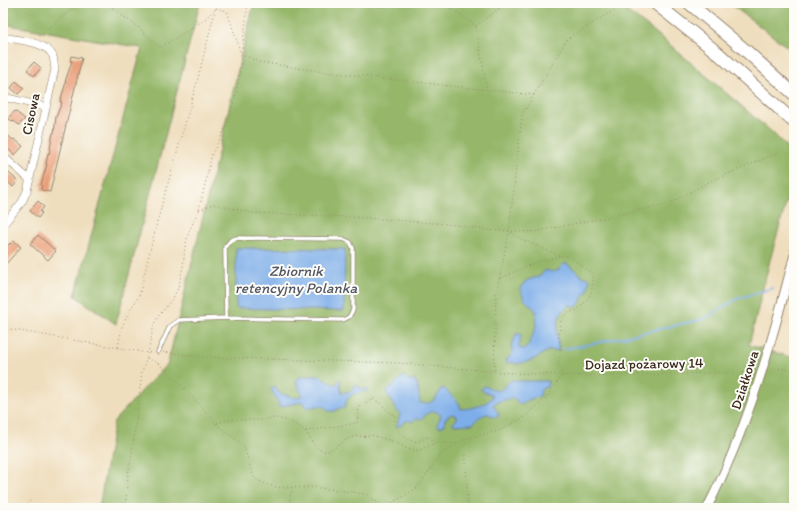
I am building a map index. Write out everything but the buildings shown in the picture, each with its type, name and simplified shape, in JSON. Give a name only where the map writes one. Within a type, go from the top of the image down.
[{"type":"highway","points":[[655,3],[719,54],[794,122]]},
{"type":"highway","points":[[689,3],[794,94]]},
{"type":"street","name":"Cisowa","points":[[3,37],[32,42],[47,48],[52,56],[55,69],[27,191],[22,202],[3,225]]},
{"type":"street","points":[[3,97],[46,107]]},
{"type":"street","points":[[3,156],[30,180]]},
{"type":"street","name":"Działkowa","points":[[707,508],[737,443],[762,370],[794,256]]},
{"type":"lane","points":[[158,352],[170,326],[179,320],[226,318],[343,320],[349,317],[353,310],[353,248],[350,242],[343,239],[237,238],[231,240],[225,247],[226,318]]},
{"type":"path","points":[[32,42],[79,3]]},
{"type":"path","points":[[106,3],[139,28],[160,48],[204,20],[216,8]]},
{"type":"path","points":[[118,348],[122,327],[129,312],[140,296],[157,222],[197,82],[217,3]]},
{"type":"path","points":[[126,508],[128,475],[142,372],[147,358],[154,324],[173,298],[178,288],[189,231],[199,210],[212,154],[227,125],[236,90],[248,3]]},
{"type":"path","points":[[435,3],[456,11],[476,26],[487,90]]},
{"type":"path","points":[[476,26],[506,3]]},
{"type":"path","points":[[216,8],[227,11],[242,54],[259,62],[324,72],[534,95]]},
{"type":"path","points":[[494,371],[496,294],[509,232],[522,115],[567,39],[616,9]]},
{"type":"path","points":[[199,210],[213,204],[252,213],[352,217],[448,224],[509,232],[546,230],[672,202],[711,181],[778,153]]},
{"type":"path","points":[[509,232],[523,240],[560,256]]},
{"type":"path","points":[[147,358],[159,364],[180,384],[216,423],[244,446],[251,470],[254,477],[258,480],[268,485],[281,488],[313,487],[366,494],[385,508],[417,488],[442,453],[465,439],[501,430],[526,416],[546,398],[562,376],[558,363],[561,353],[559,336],[561,320],[567,313],[577,310],[591,294],[594,276],[569,256],[560,256],[534,263],[499,279]]},
{"type":"path","name":"Dojazd pożarowy 14","points":[[3,328],[148,353],[178,353],[202,357],[392,362],[562,376],[749,372],[756,374],[769,368],[794,370]]},
{"type":"path","points":[[305,431],[357,423],[359,407],[373,399],[381,402],[388,412],[395,416],[395,426],[407,439],[410,441],[419,441],[429,436],[436,442]]},
{"type":"path","points":[[216,423],[227,419],[258,420],[276,418],[293,423],[305,431],[312,444],[319,449],[326,451],[333,449],[340,443],[354,436],[366,437],[371,435],[392,441],[410,450],[420,450],[436,442],[457,444]]},
{"type":"path","points":[[465,439],[468,508]]},
{"type":"path","points":[[288,508],[292,488]]},
{"type":"path","points":[[25,508],[32,499]]},
{"type":"green space","points":[[3,3],[200,3],[116,324],[75,296],[142,48],[3,24]]},
{"type":"green space","points":[[254,3],[616,3],[656,33],[774,134],[794,155],[794,175],[770,260],[749,345],[794,358],[794,508],[99,508],[114,421],[168,363]]},
{"type":"green space","points":[[729,3],[794,3],[794,52]]},
{"type":"water","name":"Zbiornik retencyjny Polanka","points":[[236,248],[345,249],[344,311],[236,308]]},
{"type":"water","points":[[565,263],[579,274],[589,278],[590,280],[587,293],[583,294],[578,306],[575,307],[570,305],[561,314],[557,326],[559,351],[547,351],[532,360],[525,362],[515,364],[513,362],[507,363],[506,360],[512,354],[511,346],[517,333],[521,335],[519,348],[525,349],[529,345],[536,327],[536,311],[524,299],[520,288],[526,281],[538,277],[546,270],[552,272],[557,271]]},
{"type":"water","points":[[304,376],[320,376],[335,385],[341,379],[340,386],[342,393],[352,391],[356,383],[359,388],[368,389],[367,391],[349,397],[344,409],[341,407],[335,411],[328,411],[325,407],[317,406],[307,408],[302,402],[278,407],[279,404],[271,389],[275,386],[279,393],[296,398],[301,396],[302,393],[296,379]]},
{"type":"water","points":[[404,376],[409,381],[413,380],[417,382],[420,403],[432,402],[442,388],[445,389],[459,403],[461,409],[477,406],[492,398],[492,395],[481,390],[485,386],[498,391],[511,380],[548,381],[547,388],[544,387],[540,392],[540,396],[528,400],[521,405],[513,398],[497,402],[493,405],[499,414],[498,417],[488,414],[476,420],[473,424],[454,425],[453,423],[457,419],[457,416],[451,414],[445,419],[445,425],[439,427],[437,424],[441,416],[433,411],[427,413],[420,420],[417,418],[412,422],[408,420],[398,427],[400,414],[386,391]]},
{"type":"waterway","points":[[563,349],[704,319],[737,299],[773,288]]}]
